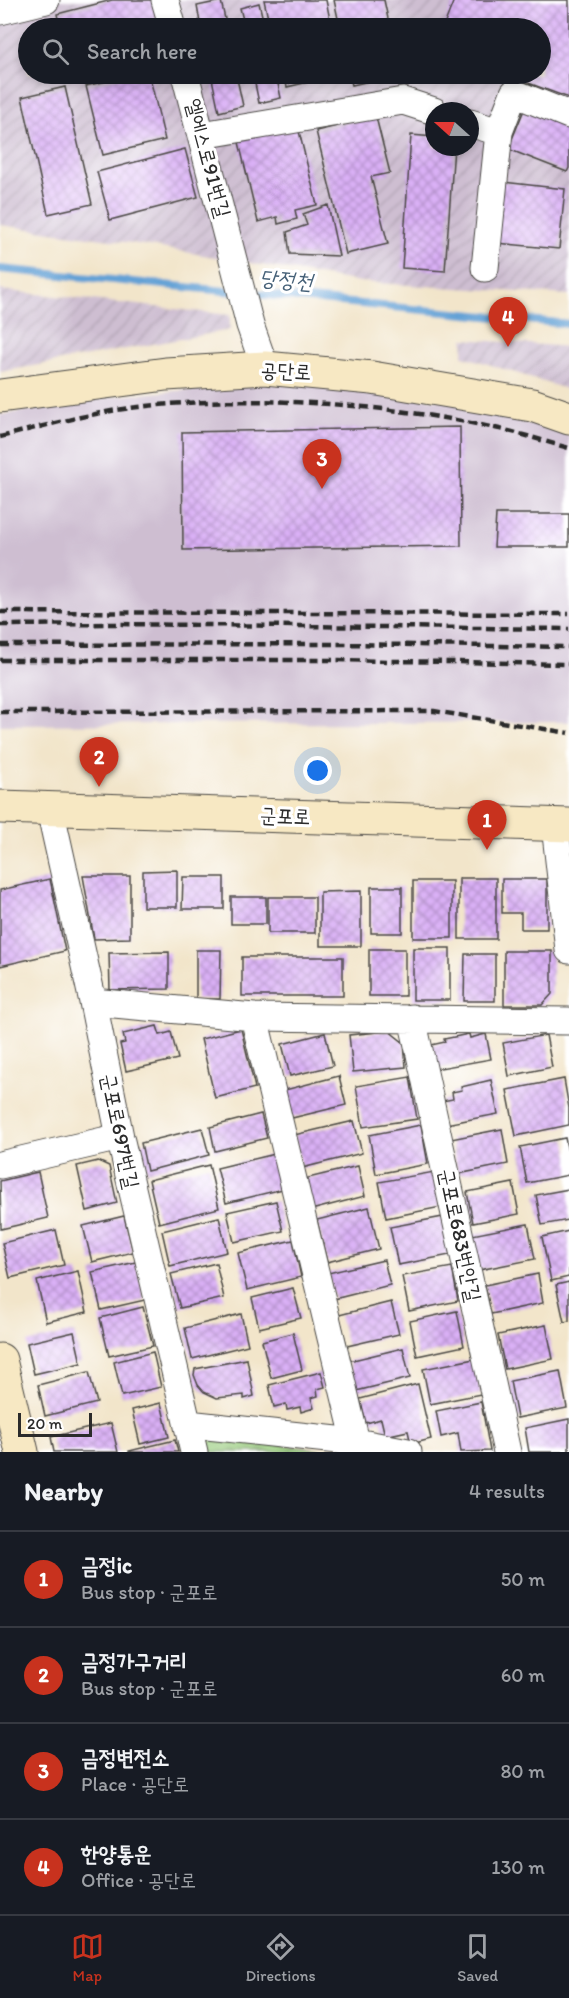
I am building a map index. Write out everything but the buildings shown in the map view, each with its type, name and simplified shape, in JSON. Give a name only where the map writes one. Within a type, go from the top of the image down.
[{"type":"street","points":[[0,11],[46,0]]},
{"type":"street","points":[[165,0],[170,18]]},
{"type":"street","name":"엘에스로91번길","points":[[188,84],[250,325],[265,368]]},
{"type":"street","points":[[484,268],[499,132],[514,93],[569,115]]},
{"type":"street","points":[[202,135],[403,101],[425,108]]},
{"type":"street","points":[[479,126],[499,132]]},
{"type":"street","name":"공단로","points":[[0,396],[166,374],[265,368],[372,378],[532,405],[569,418]]},
{"type":"street","name":"군포로","points":[[0,807],[562,825]]},
{"type":"street","name":"군포로697번길","points":[[50,809],[120,1137],[194,1452]]},
{"type":"street","points":[[562,825],[569,950]]},
{"type":"street","points":[[93,1002],[254,1017],[569,1021]]},
{"type":"street","points":[[254,1017],[356,1442]]},
{"type":"street","name":"군포로683번안길","points":[[412,1018],[507,1452]]},
{"type":"street","points":[[0,1165],[120,1137]]},
{"type":"street","points":[[0,1360],[22,1452]]},
{"type":"street","points":[[188,1424],[356,1442],[408,1452]]},
{"type":"shaded area","points":[[0,0],[569,0],[569,295],[360,282],[132,243],[0,225]]},
{"type":"shaded area","points":[[0,290],[230,315],[230,330],[0,372]]},
{"type":"shaded area","points":[[464,339],[569,347],[569,390],[463,356]]},
{"type":"shaded area","points":[[295,380],[460,403],[569,435],[569,722],[0,725],[0,415],[108,397]]},
{"type":"green space","points":[[206,1432],[331,1452],[209,1452]]},
{"type":"waterway","name":"당정천","points":[[0,269],[236,292]]},
{"type":"waterway","name":"당정천","points":[[248,293],[569,324]]},
{"type":"railway","points":[[0,437],[128,408],[189,403],[275,401],[406,412],[510,431],[569,448]]},
{"type":"railway","points":[[0,612],[569,614]]},
{"type":"railway","points":[[0,625],[569,629]]},
{"type":"railway","points":[[0,645],[339,644],[569,647]]},
{"type":"railway","points":[[0,660],[336,660],[569,664]]},
{"type":"railway","points":[[0,712],[434,711],[569,733]]},
{"type":"place","name":"한양통운","points":[[508,347]]},
{"type":"place","name":"금정변전소","points":[[322,489]]},
{"type":"place","name":"금정가구거리","points":[[99,787]]},
{"type":"place","name":"금정ic","points":[[487,850]]}]
